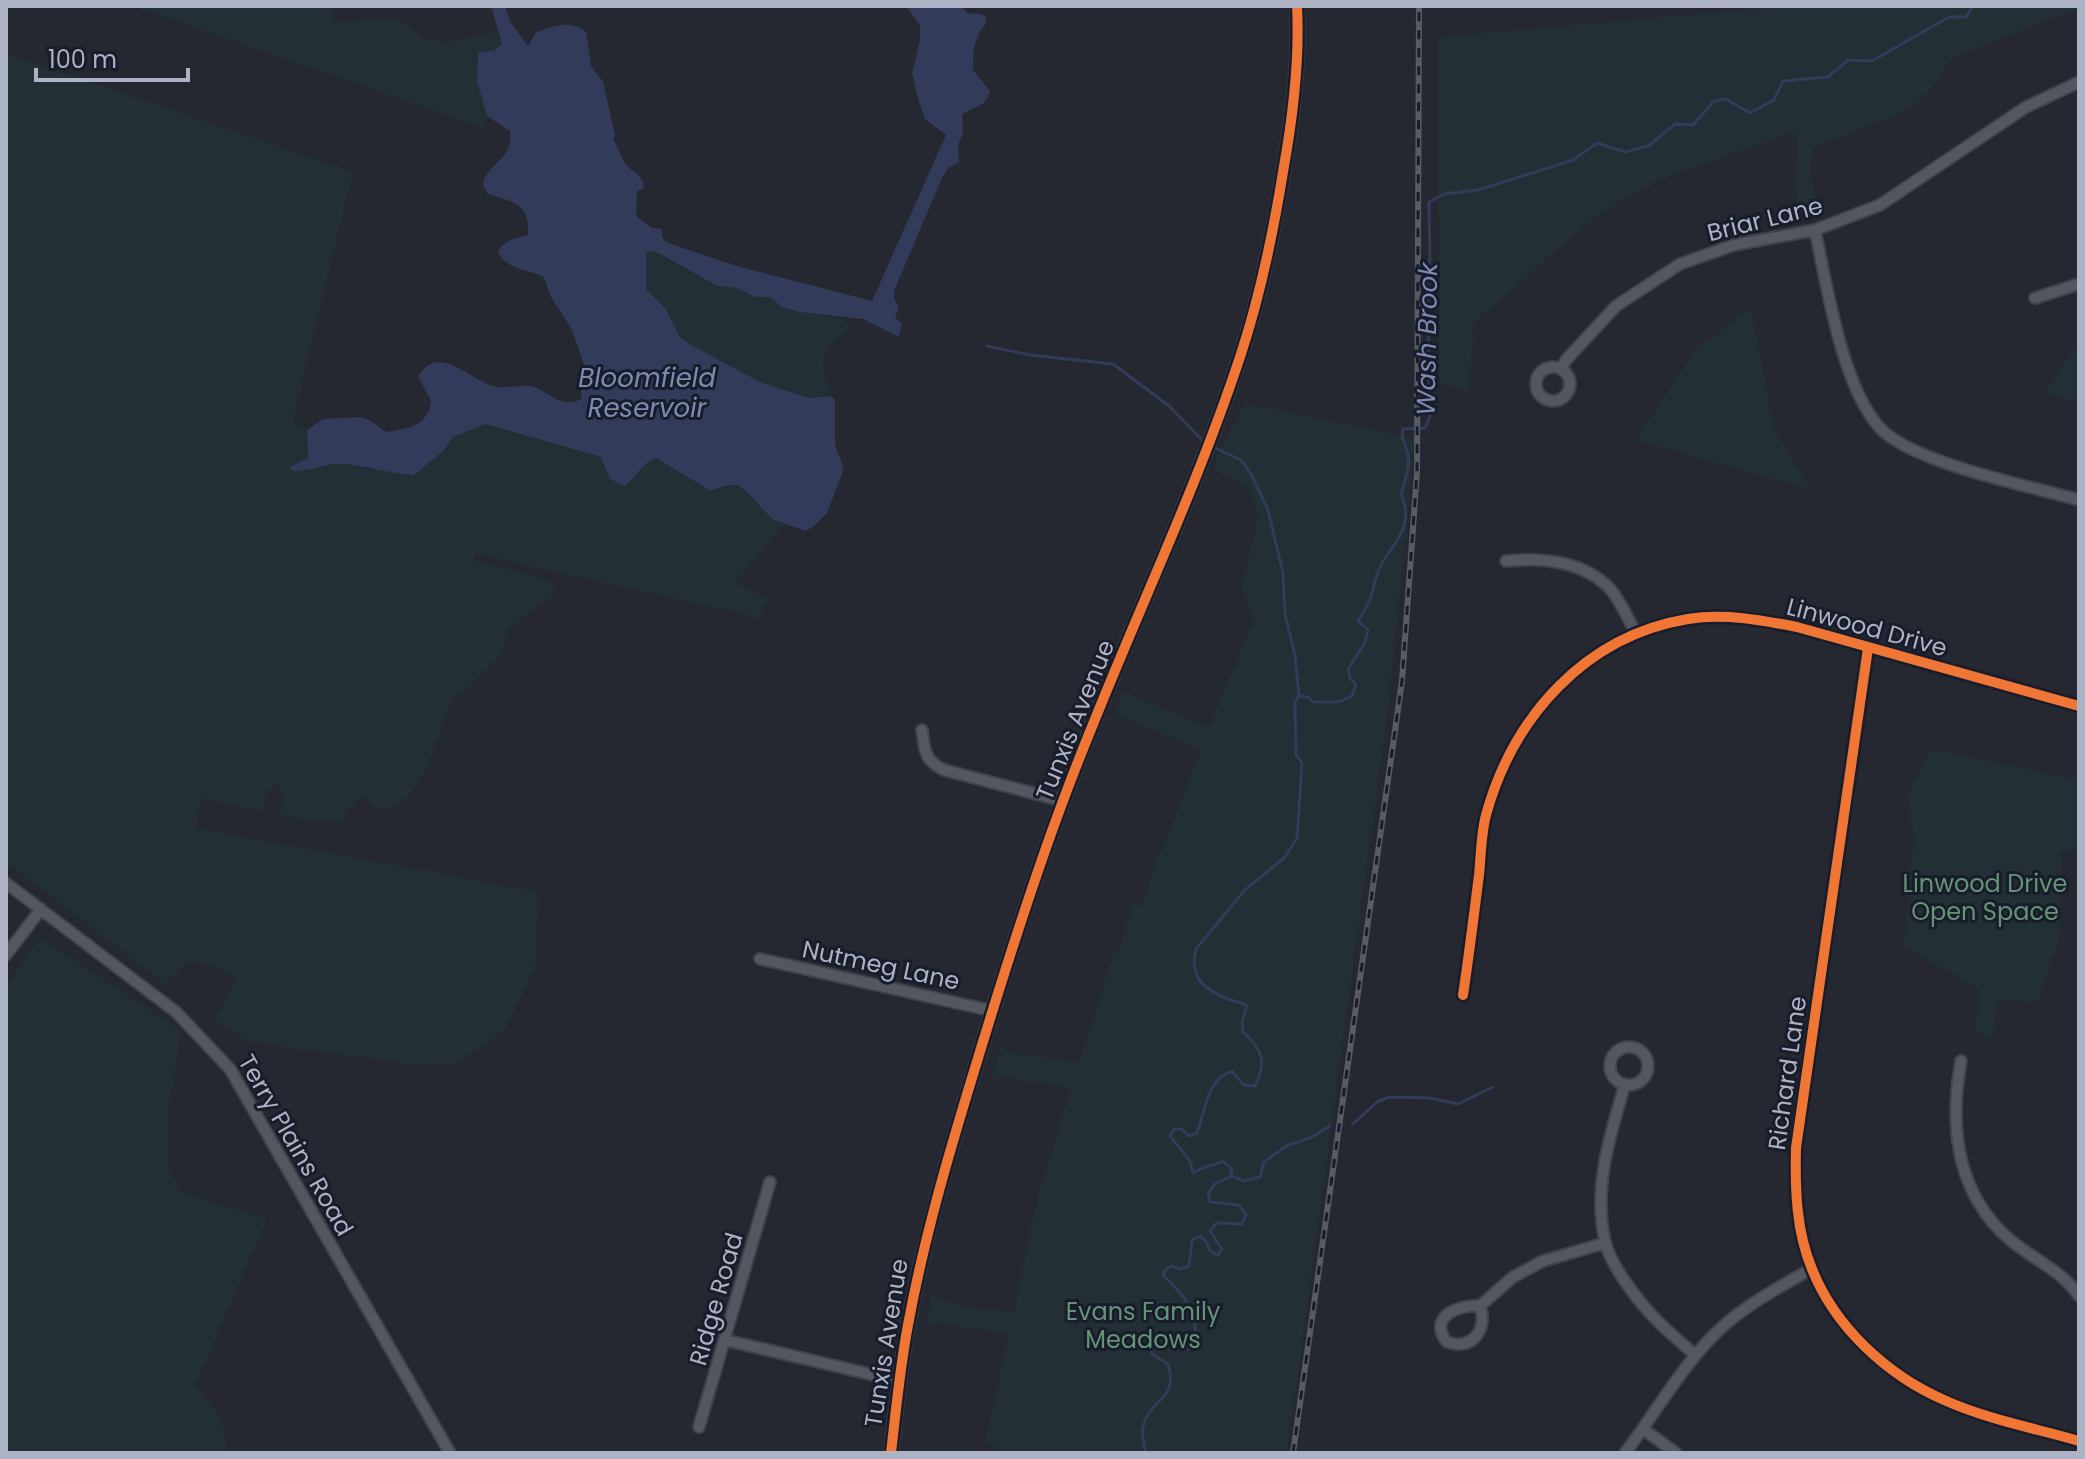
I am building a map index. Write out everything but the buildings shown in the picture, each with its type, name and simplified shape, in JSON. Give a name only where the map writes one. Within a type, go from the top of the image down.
[{"type":"main road","name":"Tunxis Avenue","points":[[891,1453],[907,1327],[930,1225],[993,1011],[1063,801],[1208,445],[1254,310],[1279,196],[1295,95],[1297,6]]},
{"type":"street","name":"Briar Lane","points":[[1561,369],[1616,306],[1680,264],[1734,245],[1815,230],[1880,205],[2026,107],[2079,82]]},
{"type":"street","points":[[1815,230],[1831,305],[1849,366],[1863,403],[1880,428],[1902,445],[1928,458],[2079,500]]},
{"type":"street","points":[[2035,298],[2079,284]]},
{"type":"street","points":[[1506,561],[1534,558],[1562,563],[1599,579],[1613,592],[1636,633]]},
{"type":"street","name":"Linwood Drive","points":[[1463,995],[1486,817],[1510,750],[1557,687],[1581,665],[1636,633],[1688,619],[1753,619],[1797,627],[2079,706]]},
{"type":"street","name":"Richard Lane","points":[[1868,648],[1796,1148],[1795,1187],[1811,1269],[1847,1327],[1891,1370],[1945,1401],[2079,1441]]},
{"type":"street","points":[[922,730],[931,764],[1063,801]]},
{"type":"street","name":"Terry Plains Road","points":[[6,883],[176,1012],[230,1069],[450,1453]]},
{"type":"street","points":[[6,955],[41,909]]},
{"type":"street","name":"Nutmeg Lane","points":[[760,959],[993,1011]]},
{"type":"street","points":[[1961,1061],[1955,1094],[1955,1126],[1963,1170],[1974,1194],[2003,1233],[2065,1278],[2079,1296]]},
{"type":"street","points":[[1625,1084],[1606,1149],[1601,1180],[1605,1243],[1626,1282],[1651,1315],[1695,1355]]},
{"type":"street","name":"Ridge Road","points":[[699,1427],[770,1182]]},
{"type":"street","points":[[1480,1306],[1484,1318],[1475,1339],[1455,1345],[1442,1337],[1440,1326],[1445,1316],[1458,1307],[1480,1306],[1513,1277],[1543,1261],[1605,1243]]},
{"type":"street","points":[[1625,1453],[1695,1355],[1727,1323],[1747,1307],[1811,1269]]},
{"type":"street","points":[[725,1340],[899,1381]]},
{"type":"street","points":[[1643,1429],[1676,1453]]},
{"type":"green space","points":[[133,6],[336,6],[332,22],[400,18],[423,38],[446,42],[498,32],[502,44],[500,48],[478,52],[477,81],[487,116],[484,128]]},
{"type":"green space","points":[[1789,6],[2079,8],[1953,58],[1926,95],[1903,112],[1812,148],[1811,176],[1816,204],[1799,210],[1797,131],[1661,179],[1597,215],[1474,323],[1469,391],[1439,383],[1438,37]]},
{"type":"green space","points":[[6,53],[353,172],[292,424],[307,430],[308,458],[302,463],[303,472],[327,464],[344,464],[369,470],[443,451],[453,437],[485,424],[601,457],[604,468],[640,471],[656,458],[711,491],[737,485],[771,516],[786,524],[735,581],[768,600],[761,618],[477,554],[473,560],[554,582],[555,594],[510,627],[500,657],[452,699],[426,770],[406,799],[391,809],[373,809],[365,796],[340,821],[324,821],[280,813],[282,794],[277,783],[267,794],[261,812],[201,798],[195,828],[539,892],[535,969],[505,1030],[459,1063],[415,1065],[246,1041],[214,1018],[238,978],[212,966],[191,961],[165,984],[6,862]]},
{"type":"green space","points":[[650,251],[717,286],[737,288],[755,297],[770,297],[782,307],[799,312],[843,318],[849,328],[826,351],[824,358],[830,396],[809,398],[762,383],[680,337],[666,309],[646,289],[646,252]]},
{"type":"green space","points":[[1751,308],[1774,429],[1812,490],[1636,440],[1696,349]]},
{"type":"green space","points":[[2076,346],[2079,346],[2079,403],[2045,392]]},
{"type":"green space","name":"Evans Family Meadows","points":[[1245,403],[1415,439],[1388,708],[1287,1453],[996,1453],[997,1447],[985,1443],[1009,1334],[936,1323],[926,1329],[932,1292],[959,1305],[1014,1311],[1038,1196],[1071,1088],[999,1076],[990,1082],[1004,1036],[1004,1047],[1009,1053],[1080,1062],[1114,952],[1119,953],[1134,902],[1142,906],[1157,857],[1201,750],[1115,714],[1123,692],[1209,727],[1253,621],[1242,586],[1259,514],[1249,487],[1212,468]]},
{"type":"green space","name":"Linwood Drive Open Space","points":[[1931,749],[2079,780],[2079,848],[2061,852],[2060,939],[2037,1003],[1997,1000],[1993,1040],[1976,1031],[1979,989],[1904,947],[1914,838],[1907,794]]},
{"type":"green space","points":[[40,938],[181,1031],[168,1114],[168,1163],[180,1192],[267,1219],[196,1385],[221,1417],[227,1453],[6,1453],[6,985]]},
{"type":"water","name":"Bloomfield Reservoir","points":[[491,6],[505,6],[511,23],[528,46],[536,32],[556,26],[574,26],[586,32],[591,66],[603,82],[615,135],[613,139],[625,163],[640,176],[643,183],[644,188],[637,191],[636,216],[652,228],[662,229],[666,242],[733,265],[872,301],[946,135],[925,119],[919,102],[912,73],[920,41],[920,25],[906,6],[961,6],[968,14],[985,16],[987,22],[975,44],[973,70],[990,91],[983,103],[962,114],[959,162],[948,168],[942,178],[894,291],[894,299],[899,306],[895,319],[902,323],[900,334],[897,336],[863,319],[799,312],[782,307],[770,297],[755,297],[737,288],[717,286],[660,254],[646,252],[646,289],[666,309],[680,337],[762,383],[809,398],[830,396],[835,399],[835,445],[844,469],[827,513],[813,527],[805,531],[772,519],[737,485],[711,491],[656,458],[625,486],[610,479],[601,457],[485,424],[453,437],[443,451],[414,475],[344,464],[300,471],[293,471],[290,467],[308,458],[307,430],[323,419],[361,417],[386,432],[410,427],[422,420],[431,400],[418,377],[434,363],[454,366],[493,386],[532,386],[563,402],[582,399],[580,383],[584,365],[572,330],[550,295],[544,277],[510,265],[498,250],[509,241],[528,235],[528,225],[523,210],[488,194],[483,185],[489,171],[504,155],[510,140],[510,131],[487,116],[477,81],[478,52],[494,51],[502,44]]},
{"type":"waterway","name":"Wash Brook","points":[[1146,1453],[1143,1427],[1151,1410],[1170,1385],[1168,1364],[1152,1354],[1152,1344],[1160,1335],[1169,1334],[1174,1335],[1183,1348],[1190,1349],[1194,1337],[1194,1317],[1190,1308],[1163,1275],[1171,1266],[1180,1269],[1189,1266],[1192,1240],[1200,1236],[1210,1251],[1218,1255],[1222,1249],[1210,1231],[1217,1223],[1242,1224],[1246,1215],[1239,1205],[1210,1202],[1208,1193],[1215,1184],[1230,1177],[1232,1169],[1223,1161],[1193,1173],[1190,1161],[1170,1136],[1174,1129],[1181,1129],[1189,1136],[1197,1133],[1208,1097],[1217,1081],[1232,1071],[1244,1085],[1255,1086],[1262,1063],[1259,1050],[1243,1032],[1242,1022],[1247,1006],[1219,995],[1200,981],[1195,967],[1196,949],[1244,891],[1285,857],[1297,838],[1302,763],[1296,755],[1295,702],[1299,696],[1308,697],[1313,702],[1339,702],[1352,696],[1356,685],[1348,669],[1365,643],[1368,630],[1358,621],[1370,599],[1380,567],[1405,523],[1405,505],[1401,494],[1408,459],[1403,429],[1425,428],[1430,417],[1429,202],[1444,194],[1478,190],[1573,160],[1597,143],[1625,152],[1648,146],[1675,124],[1693,125],[1714,101],[1726,99],[1750,113],[1774,100],[1783,81],[1828,77],[1848,60],[1872,61],[1949,17],[1966,17],[1973,6]]},
{"type":"waterway","points":[[987,346],[1030,355],[1113,364],[1169,406],[1204,442]]},
{"type":"waterway","points":[[1211,446],[1241,460],[1268,510],[1283,573],[1285,614],[1295,655],[1299,696]]},
{"type":"waterway","points":[[1353,1124],[1377,1102],[1389,1097],[1429,1098],[1458,1104],[1493,1087]]},
{"type":"waterway","points":[[1230,1175],[1244,1181],[1260,1177],[1264,1162],[1286,1146],[1312,1137],[1330,1126]]},
{"type":"railway","points":[[1293,1453],[1402,681],[1417,472],[1419,6]]},
{"type":"cycle path","points":[[891,1453],[905,1341],[922,1260],[956,1132],[1006,968],[1063,801],[1199,469],[1254,312],[1290,131],[1297,69],[1297,6]]},
{"type":"cycle path","points":[[1463,995],[1483,830],[1498,779],[1514,745],[1558,687],[1586,663],[1617,643],[1651,628],[1688,619],[1729,617],[1756,620],[1797,627],[2079,706]]},
{"type":"cycle path","points":[[1868,648],[1796,1148],[1796,1194],[1803,1240],[1812,1269],[1834,1310],[1883,1363],[1923,1390],[1960,1407],[2079,1441]]}]
